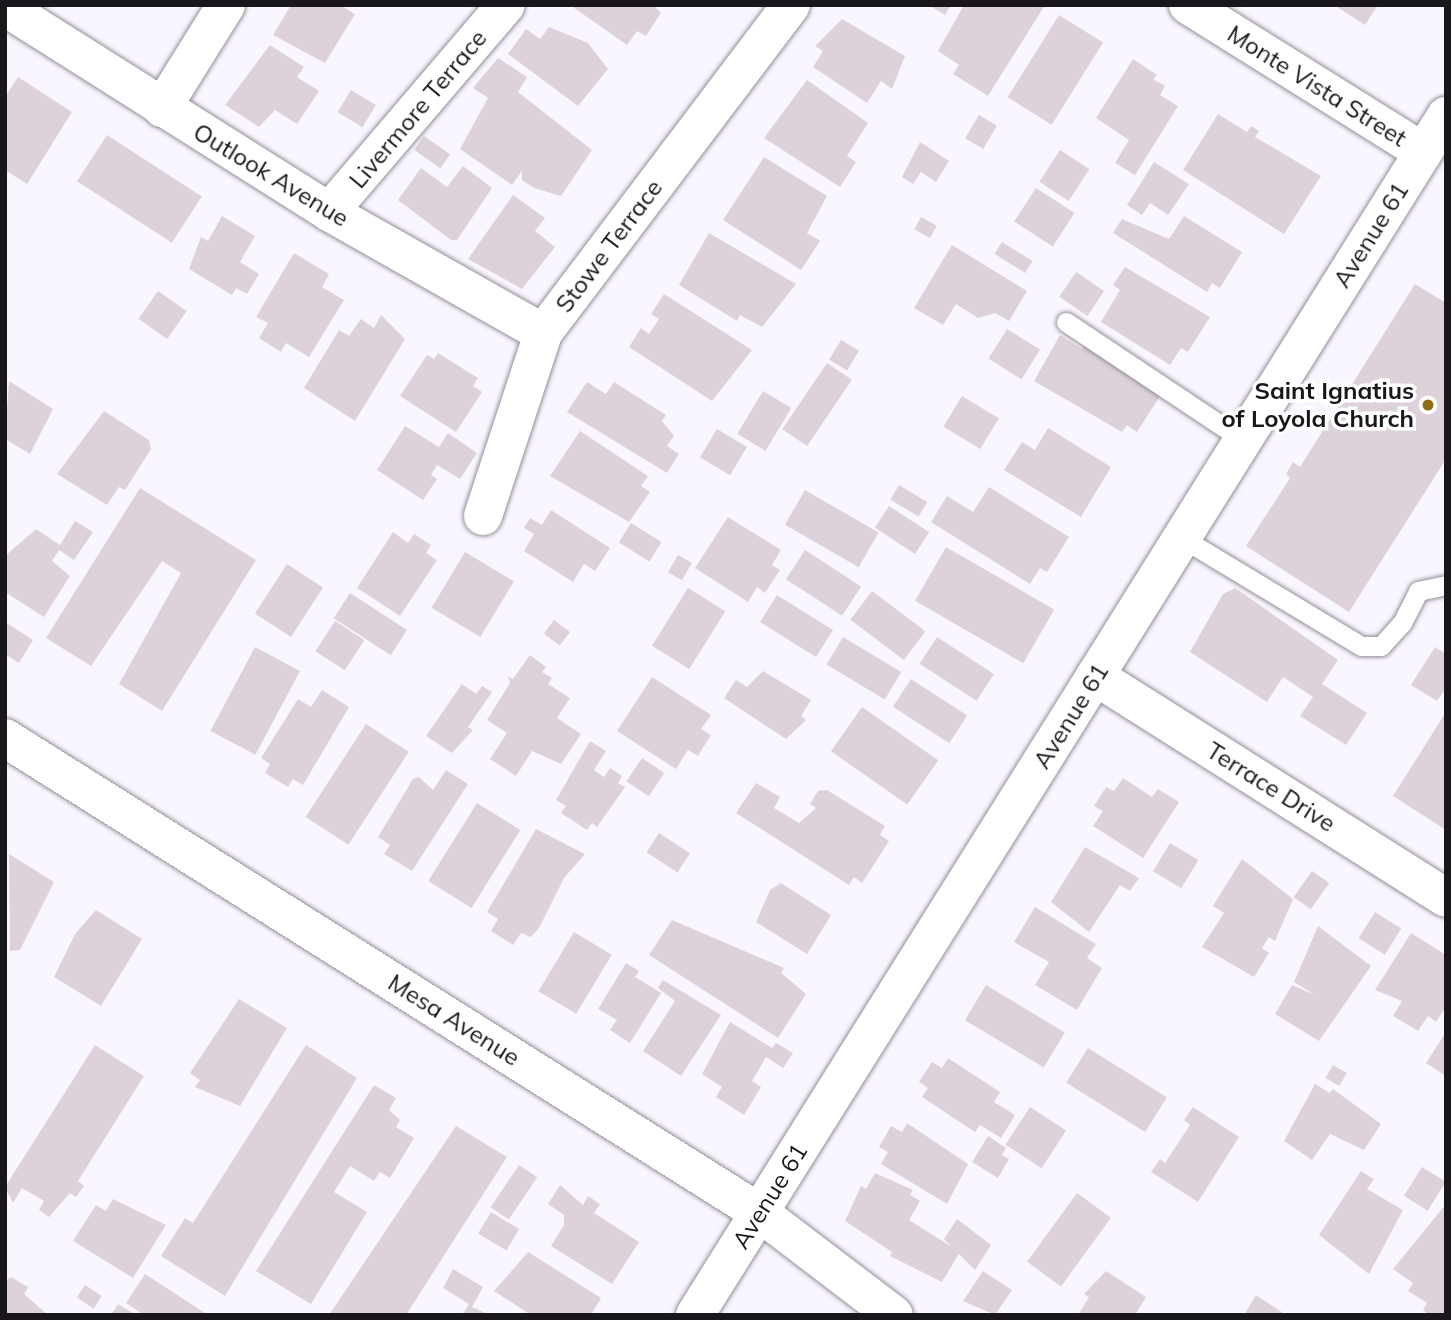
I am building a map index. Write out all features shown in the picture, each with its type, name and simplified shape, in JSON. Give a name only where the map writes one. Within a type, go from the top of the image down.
[{"type":"street","points":[[162,108],[226,5]]},
{"type":"street","name":"Livermore Terrace","points":[[329,212],[506,5]]},
{"type":"street","name":"Stowe Terrace","points":[[483,516],[543,333],[791,5]]},
{"type":"street","name":"Monte Vista Street","points":[[1188,5],[1434,159]]},
{"type":"street","name":"Outlook Avenue","points":[[5,7],[329,212],[543,333]]},
{"type":"street","name":"Avenue 61","points":[[695,1315],[1243,440],[1434,159],[1446,117]]},
{"type":"street","name":"Terrace Drive","points":[[1095,676],[1446,898]]},
{"type":"street","name":"Mesa Avenue","points":[[5,738],[760,1213],[894,1315]]},
{"type":"lane","points":[[1066,322],[1243,440]]},
{"type":"lane","points":[[1182,538],[1361,646],[1381,646],[1402,623],[1418,592],[1446,585]]},
{"type":"building","points":[[291,5],[340,5],[355,14],[325,63],[273,35]]},
{"type":"building","points":[[570,5],[653,5],[661,13],[646,36],[637,31],[627,45]]},
{"type":"building","points":[[929,5],[951,5],[945,15]]},
{"type":"building","points":[[964,5],[1045,5],[988,96],[953,74],[959,65],[938,51]]},
{"type":"building","points":[[1334,5],[1378,5],[1365,25]]},
{"type":"building","points":[[1059,15],[1103,43],[1052,125],[1008,97]]},
{"type":"building","points":[[842,19],[905,56],[892,89],[881,81],[867,103],[813,67],[823,51],[815,46]]},
{"type":"building","points":[[549,27],[588,43],[608,69],[578,106],[508,54],[526,29],[540,39]]},
{"type":"building","points":[[270,45],[304,67],[297,77],[319,91],[297,124],[275,110],[259,127],[225,105]]},
{"type":"building","points":[[498,58],[527,77],[518,92],[592,150],[561,196],[534,188],[522,180],[522,171],[512,185],[460,149],[488,98],[473,88]]},
{"type":"building","points":[[1133,59],[1157,75],[1153,79],[1165,86],[1160,95],[1178,106],[1135,175],[1115,163],[1129,140],[1096,118]]},
{"type":"building","points":[[18,77],[72,112],[27,184],[5,170],[5,97]]},
{"type":"building","points":[[807,80],[868,123],[847,156],[856,162],[840,187],[764,138]]},
{"type":"building","points":[[351,90],[376,105],[362,127],[338,112]]},
{"type":"building","points":[[1218,114],[1247,132],[1251,126],[1259,131],[1255,137],[1321,176],[1284,234],[1183,170]]},
{"type":"building","points":[[979,115],[997,126],[983,149],[965,138]]},
{"type":"building","points":[[107,135],[202,197],[172,243],[77,181]]},
{"type":"building","points":[[424,136],[450,154],[440,168],[414,150]]},
{"type":"building","points":[[920,142],[949,161],[936,182],[921,172],[913,184],[902,177]]},
{"type":"building","points":[[1060,150],[1089,169],[1069,201],[1039,182]]},
{"type":"building","points":[[764,157],[827,196],[807,233],[820,241],[801,270],[723,220]]},
{"type":"building","points":[[1154,162],[1189,184],[1168,215],[1150,203],[1142,215],[1127,205]]},
{"type":"building","points":[[463,166],[492,188],[457,240],[451,240],[398,200],[421,168],[447,187]]},
{"type":"building","points":[[1036,188],[1075,213],[1053,247],[1014,222]]},
{"type":"building","points":[[513,195],[545,218],[535,231],[555,247],[522,289],[468,259]]},
{"type":"building","points":[[222,216],[255,236],[240,262],[259,274],[247,294],[236,288],[232,295],[189,269],[201,237],[208,241]]},
{"type":"building","points":[[1184,216],[1242,252],[1220,288],[1212,283],[1207,292],[1113,233],[1122,219],[1169,239]]},
{"type":"building","points":[[921,217],[937,226],[930,238],[914,229]]},
{"type":"building","points":[[709,233],[796,284],[762,327],[740,315],[737,321],[679,285]]},
{"type":"building","points":[[1002,242],[1033,261],[1025,273],[995,254]]},
{"type":"building","points":[[952,245],[1027,291],[1009,321],[995,313],[978,318],[956,304],[943,325],[914,308]]},
{"type":"building","points":[[294,253],[329,274],[322,287],[344,300],[309,357],[286,343],[281,352],[259,338],[268,323],[256,317]]},
{"type":"building","points":[[1125,267],[1210,317],[1188,352],[1181,348],[1170,365],[1101,322],[1120,290],[1113,285]]},
{"type":"building","points":[[1076,272],[1104,291],[1087,316],[1059,297]]},
{"type":"building","points":[[1415,284],[1446,303],[1446,459],[1349,612],[1246,546],[1290,478],[1286,474],[1293,462],[1300,467]]},
{"type":"building","points":[[158,291],[187,311],[167,339],[138,319]]},
{"type":"building","points":[[664,294],[752,350],[712,401],[629,347],[641,328],[649,334],[659,319],[651,314]]},
{"type":"building","points":[[381,315],[405,339],[355,421],[304,388],[339,330],[349,336],[361,319],[374,328]]},
{"type":"building","points":[[1007,329],[1040,350],[1022,379],[988,359]]},
{"type":"building","points":[[1060,335],[1082,349],[1086,342],[1153,384],[1149,390],[1160,396],[1137,432],[1127,425],[1122,432],[1034,381]]},
{"type":"building","points":[[841,340],[859,351],[847,371],[829,360]]},
{"type":"building","points":[[438,353],[478,378],[473,386],[482,392],[456,432],[400,396],[427,355],[434,359]]},
{"type":"building","points":[[827,363],[852,380],[807,446],[782,429]]},
{"type":"building","points":[[9,381],[53,409],[30,454],[5,439]]},
{"type":"building","points":[[587,382],[606,394],[614,382],[666,415],[662,421],[674,436],[667,446],[679,454],[667,473],[567,412]]},
{"type":"building","points":[[763,391],[791,408],[766,451],[737,434]]},
{"type":"building","points":[[962,396],[999,418],[980,449],[943,427]]},
{"type":"building","points":[[104,411],[149,440],[151,449],[125,490],[119,487],[107,505],[57,474]]},
{"type":"building","points":[[405,426],[439,447],[448,433],[477,453],[460,479],[437,465],[431,475],[437,479],[423,500],[377,470]]},
{"type":"building","points":[[1048,428],[1111,467],[1081,517],[1004,470],[1022,442],[1035,450]]},
{"type":"building","points":[[717,429],[747,447],[730,475],[700,457]]},
{"type":"building","points":[[580,431],[648,476],[641,486],[650,492],[629,522],[550,476]]},
{"type":"building","points":[[899,485],[927,502],[919,517],[890,500]]},
{"type":"building","points":[[989,487],[1069,537],[1047,572],[1040,568],[1030,584],[931,522],[947,496],[973,512]]},
{"type":"building","points":[[140,488],[256,560],[162,711],[119,684],[181,573],[162,561],[91,666],[46,638]]},
{"type":"building","points":[[805,490],[879,532],[859,567],[785,525]]},
{"type":"building","points":[[889,506],[929,532],[915,554],[875,528]]},
{"type":"building","points":[[551,510],[610,548],[595,571],[584,564],[573,582],[524,551],[534,534],[524,528],[530,518],[542,525]]},
{"type":"building","points":[[728,517],[781,550],[772,565],[780,570],[765,593],[757,587],[748,602],[695,568]]},
{"type":"building","points":[[75,521],[93,532],[74,560],[59,550],[52,561],[70,576],[44,617],[5,592],[5,556],[36,529],[60,545]]},
{"type":"building","points":[[631,523],[662,542],[649,562],[619,543]]},
{"type":"building","points":[[393,532],[408,543],[414,534],[431,545],[426,553],[437,560],[400,616],[357,588]]},
{"type":"building","points":[[946,547],[1054,610],[1023,663],[915,601]]},
{"type":"building","points":[[805,550],[861,586],[842,616],[786,579]]},
{"type":"building","points":[[465,552],[514,581],[480,637],[432,608]]},
{"type":"building","points":[[678,555],[692,563],[682,580],[668,572]]},
{"type":"building","points":[[287,564],[323,587],[291,637],[255,613]]},
{"type":"building","points":[[688,588],[725,611],[689,669],[652,646]]},
{"type":"building","points":[[1235,588],[1338,660],[1322,684],[1367,713],[1346,745],[1300,716],[1313,697],[1283,677],[1267,702],[1190,652],[1223,594]]},
{"type":"building","points":[[872,591],[926,631],[904,660],[850,620]]},
{"type":"building","points":[[350,593],[407,630],[391,655],[334,618]]},
{"type":"building","points":[[777,595],[833,630],[816,657],[760,622]]},
{"type":"building","points":[[554,620],[570,632],[560,646],[544,634]]},
{"type":"building","points":[[335,621],[364,640],[345,670],[315,651]]},
{"type":"building","points":[[5,622],[33,640],[19,663],[5,654]]},
{"type":"building","points":[[843,637],[901,672],[885,699],[827,664]]},
{"type":"building","points":[[937,637],[994,674],[977,701],[920,664]]},
{"type":"building","points":[[255,647],[300,671],[255,755],[210,731]]},
{"type":"building","points":[[1435,647],[1446,654],[1446,688],[1437,701],[1411,685]]},
{"type":"building","points":[[530,655],[546,667],[542,672],[552,678],[548,684],[570,698],[557,718],[581,734],[561,764],[532,751],[516,776],[490,759],[507,733],[487,720],[510,683],[508,676],[513,679]]},
{"type":"building","points":[[763,671],[811,700],[801,716],[806,720],[786,739],[724,698],[736,680],[747,687]]},
{"type":"building","points":[[652,677],[711,715],[701,729],[711,735],[698,756],[688,750],[676,769],[617,731]]},
{"type":"building","points":[[911,679],[967,715],[949,743],[893,707]]},
{"type":"building","points":[[462,684],[476,694],[482,686],[492,692],[468,727],[473,730],[452,753],[426,736]]},
{"type":"building","points":[[322,690],[349,707],[303,785],[293,779],[288,787],[265,773],[270,764],[261,758],[298,699],[311,707]]},
{"type":"building","points":[[862,707],[938,760],[907,805],[831,751]]},
{"type":"building","points":[[1446,712],[1446,830],[1393,796]]},
{"type":"building","points":[[366,724],[409,752],[348,845],[306,817]]},
{"type":"building","points":[[590,741],[606,751],[594,770],[604,777],[610,768],[622,776],[618,783],[625,787],[597,827],[592,823],[587,830],[561,813],[566,806],[556,800]]},
{"type":"building","points":[[642,758],[664,773],[649,796],[626,781]]},
{"type":"building","points":[[446,770],[468,784],[412,871],[384,854],[390,845],[378,837],[413,779],[419,777],[433,790]]},
{"type":"building","points":[[1123,778],[1152,797],[1158,789],[1179,802],[1143,858],[1093,826],[1103,811],[1094,806],[1106,787],[1114,791]]},
{"type":"building","points":[[756,783],[780,797],[774,808],[799,823],[816,808],[810,804],[818,791],[827,790],[885,826],[880,835],[889,841],[862,883],[854,877],[849,885],[736,813]]},
{"type":"building","points":[[477,803],[520,830],[471,908],[428,881]]},
{"type":"building","points":[[536,829],[585,854],[564,878],[539,928],[531,937],[521,933],[513,945],[491,931],[498,919],[487,912]]},
{"type":"building","points":[[659,833],[690,853],[678,872],[646,852]]},
{"type":"building","points":[[1170,843],[1198,860],[1181,888],[1153,871]]},
{"type":"building","points":[[1085,847],[1139,878],[1130,891],[1120,885],[1089,932],[1051,902]]},
{"type":"building","points":[[9,854],[54,882],[20,950],[10,951]]},
{"type":"building","points":[[1242,859],[1293,899],[1275,941],[1269,937],[1262,948],[1269,953],[1254,977],[1202,947],[1224,913],[1213,906]]},
{"type":"building","points":[[1312,871],[1329,883],[1311,909],[1294,897]]},
{"type":"building","points":[[781,883],[831,915],[807,954],[756,922],[770,890]]},
{"type":"building","points":[[1035,907],[1096,944],[1087,958],[1102,968],[1077,1010],[1035,985],[1049,962],[1014,942]]},
{"type":"building","points":[[96,910],[142,939],[101,1006],[54,977],[75,934]]},
{"type":"building","points":[[1375,912],[1401,928],[1385,955],[1359,938]]},
{"type":"building","points":[[672,920],[784,968],[781,973],[806,994],[778,1038],[649,955]]},
{"type":"building","points":[[1318,926],[1371,966],[1319,1041],[1275,1014],[1292,985],[1315,995],[1294,982]]},
{"type":"building","points":[[574,932],[612,955],[576,1014],[538,991]]},
{"type":"building","points":[[1411,933],[1446,955],[1446,1007],[1436,1022],[1428,1016],[1418,1031],[1393,1016],[1402,1001],[1375,990]]},
{"type":"building","points":[[626,963],[639,971],[635,977],[661,993],[630,1043],[610,1030],[617,1020],[598,1009]]},
{"type":"building","points":[[663,980],[721,1015],[681,1076],[643,1051],[675,1001],[658,988]]},
{"type":"building","points":[[986,985],[1065,1032],[1044,1068],[965,1020]]},
{"type":"building","points":[[239,999],[287,1028],[240,1106],[195,1087],[200,1080],[190,1073]]},
{"type":"building","points":[[730,1022],[772,1048],[776,1043],[793,1053],[783,1068],[766,1057],[752,1081],[761,1087],[744,1115],[716,1097],[722,1087],[702,1074]]},
{"type":"building","points":[[1446,1032],[1446,1076],[1426,1063]]},
{"type":"building","points":[[95,1045],[144,1076],[78,1181],[84,1186],[76,1197],[70,1193],[49,1217],[39,1210],[44,1201],[22,1188],[13,1203],[5,1187]]},
{"type":"building","points":[[306,1045],[357,1078],[225,1296],[161,1256],[185,1218],[193,1223]]},
{"type":"building","points":[[1088,1048],[1167,1097],[1145,1132],[1066,1083]]},
{"type":"building","points":[[948,1058],[1000,1092],[994,1102],[1015,1115],[1001,1138],[980,1125],[975,1132],[922,1097],[928,1088],[919,1082],[932,1062],[942,1068]]},
{"type":"building","points":[[1333,1065],[1347,1073],[1339,1086],[1326,1078]]},
{"type":"building","points":[[1315,1084],[1330,1093],[1333,1089],[1381,1124],[1364,1150],[1330,1134],[1312,1160],[1284,1141]]},
{"type":"building","points":[[374,1085],[396,1098],[389,1110],[400,1120],[396,1127],[414,1138],[390,1178],[380,1172],[374,1181],[350,1166],[334,1192],[367,1212],[311,1304],[256,1271]]},
{"type":"building","points":[[1030,1107],[1066,1130],[1042,1168],[1005,1145]]},
{"type":"building","points":[[1193,1107],[1239,1137],[1198,1202],[1151,1172],[1160,1159],[1165,1163],[1190,1125],[1184,1120]]},
{"type":"building","points":[[907,1123],[968,1164],[947,1204],[881,1164],[888,1152],[879,1147],[891,1126],[902,1132]]},
{"type":"building","points":[[456,1126],[507,1157],[406,1315],[329,1315]]},
{"type":"building","points":[[988,1136],[1006,1148],[1002,1155],[1009,1159],[998,1178],[972,1162]]},
{"type":"building","points":[[519,1165],[537,1177],[509,1220],[490,1207]]},
{"type":"building","points":[[1422,1167],[1446,1182],[1428,1211],[1404,1196]]},
{"type":"building","points":[[1361,1171],[1374,1179],[1367,1189],[1403,1210],[1369,1274],[1319,1235]]},
{"type":"building","points":[[875,1173],[913,1190],[910,1195],[920,1201],[909,1220],[960,1252],[942,1282],[890,1256],[892,1252],[845,1221],[861,1186],[866,1189]]},
{"type":"building","points":[[560,1185],[583,1205],[588,1196],[600,1204],[594,1213],[639,1242],[612,1284],[551,1246],[564,1225],[564,1215],[548,1204]]},
{"type":"building","points":[[1077,1193],[1111,1218],[1061,1286],[1027,1262]]},
{"type":"building","points":[[113,1199],[166,1225],[133,1278],[73,1241],[96,1205],[106,1211]]},
{"type":"building","points":[[1446,1204],[1446,1315],[1429,1315],[1423,1310],[1427,1303],[1408,1291],[1413,1283],[1393,1269]]},
{"type":"building","points":[[491,1212],[519,1229],[506,1250],[478,1233]]},
{"type":"building","points":[[957,1219],[991,1245],[975,1270],[944,1239]]},
{"type":"building","points":[[528,1252],[601,1298],[591,1315],[531,1315],[494,1291]]},
{"type":"building","points":[[453,1269],[483,1287],[472,1307],[490,1315],[462,1315],[469,1304],[443,1288]]},
{"type":"building","points":[[983,1271],[1012,1290],[995,1315],[963,1301]]},
{"type":"building","points":[[1106,1271],[1146,1297],[1135,1315],[1078,1315],[1089,1297],[1084,1294]]},
{"type":"building","points":[[145,1274],[208,1315],[144,1315],[126,1303]]},
{"type":"building","points":[[11,1277],[28,1287],[24,1294],[48,1315],[5,1315],[5,1281]]},
{"type":"building","points":[[85,1285],[102,1296],[94,1308],[77,1298]]},
{"type":"building","points":[[1256,1295],[1286,1315],[1244,1315]]},
{"type":"building","points":[[118,1304],[136,1315],[111,1315]]},
{"type":"place","name":"Saint Ignatius of Loyola Church","points":[[1428,405]]}]
